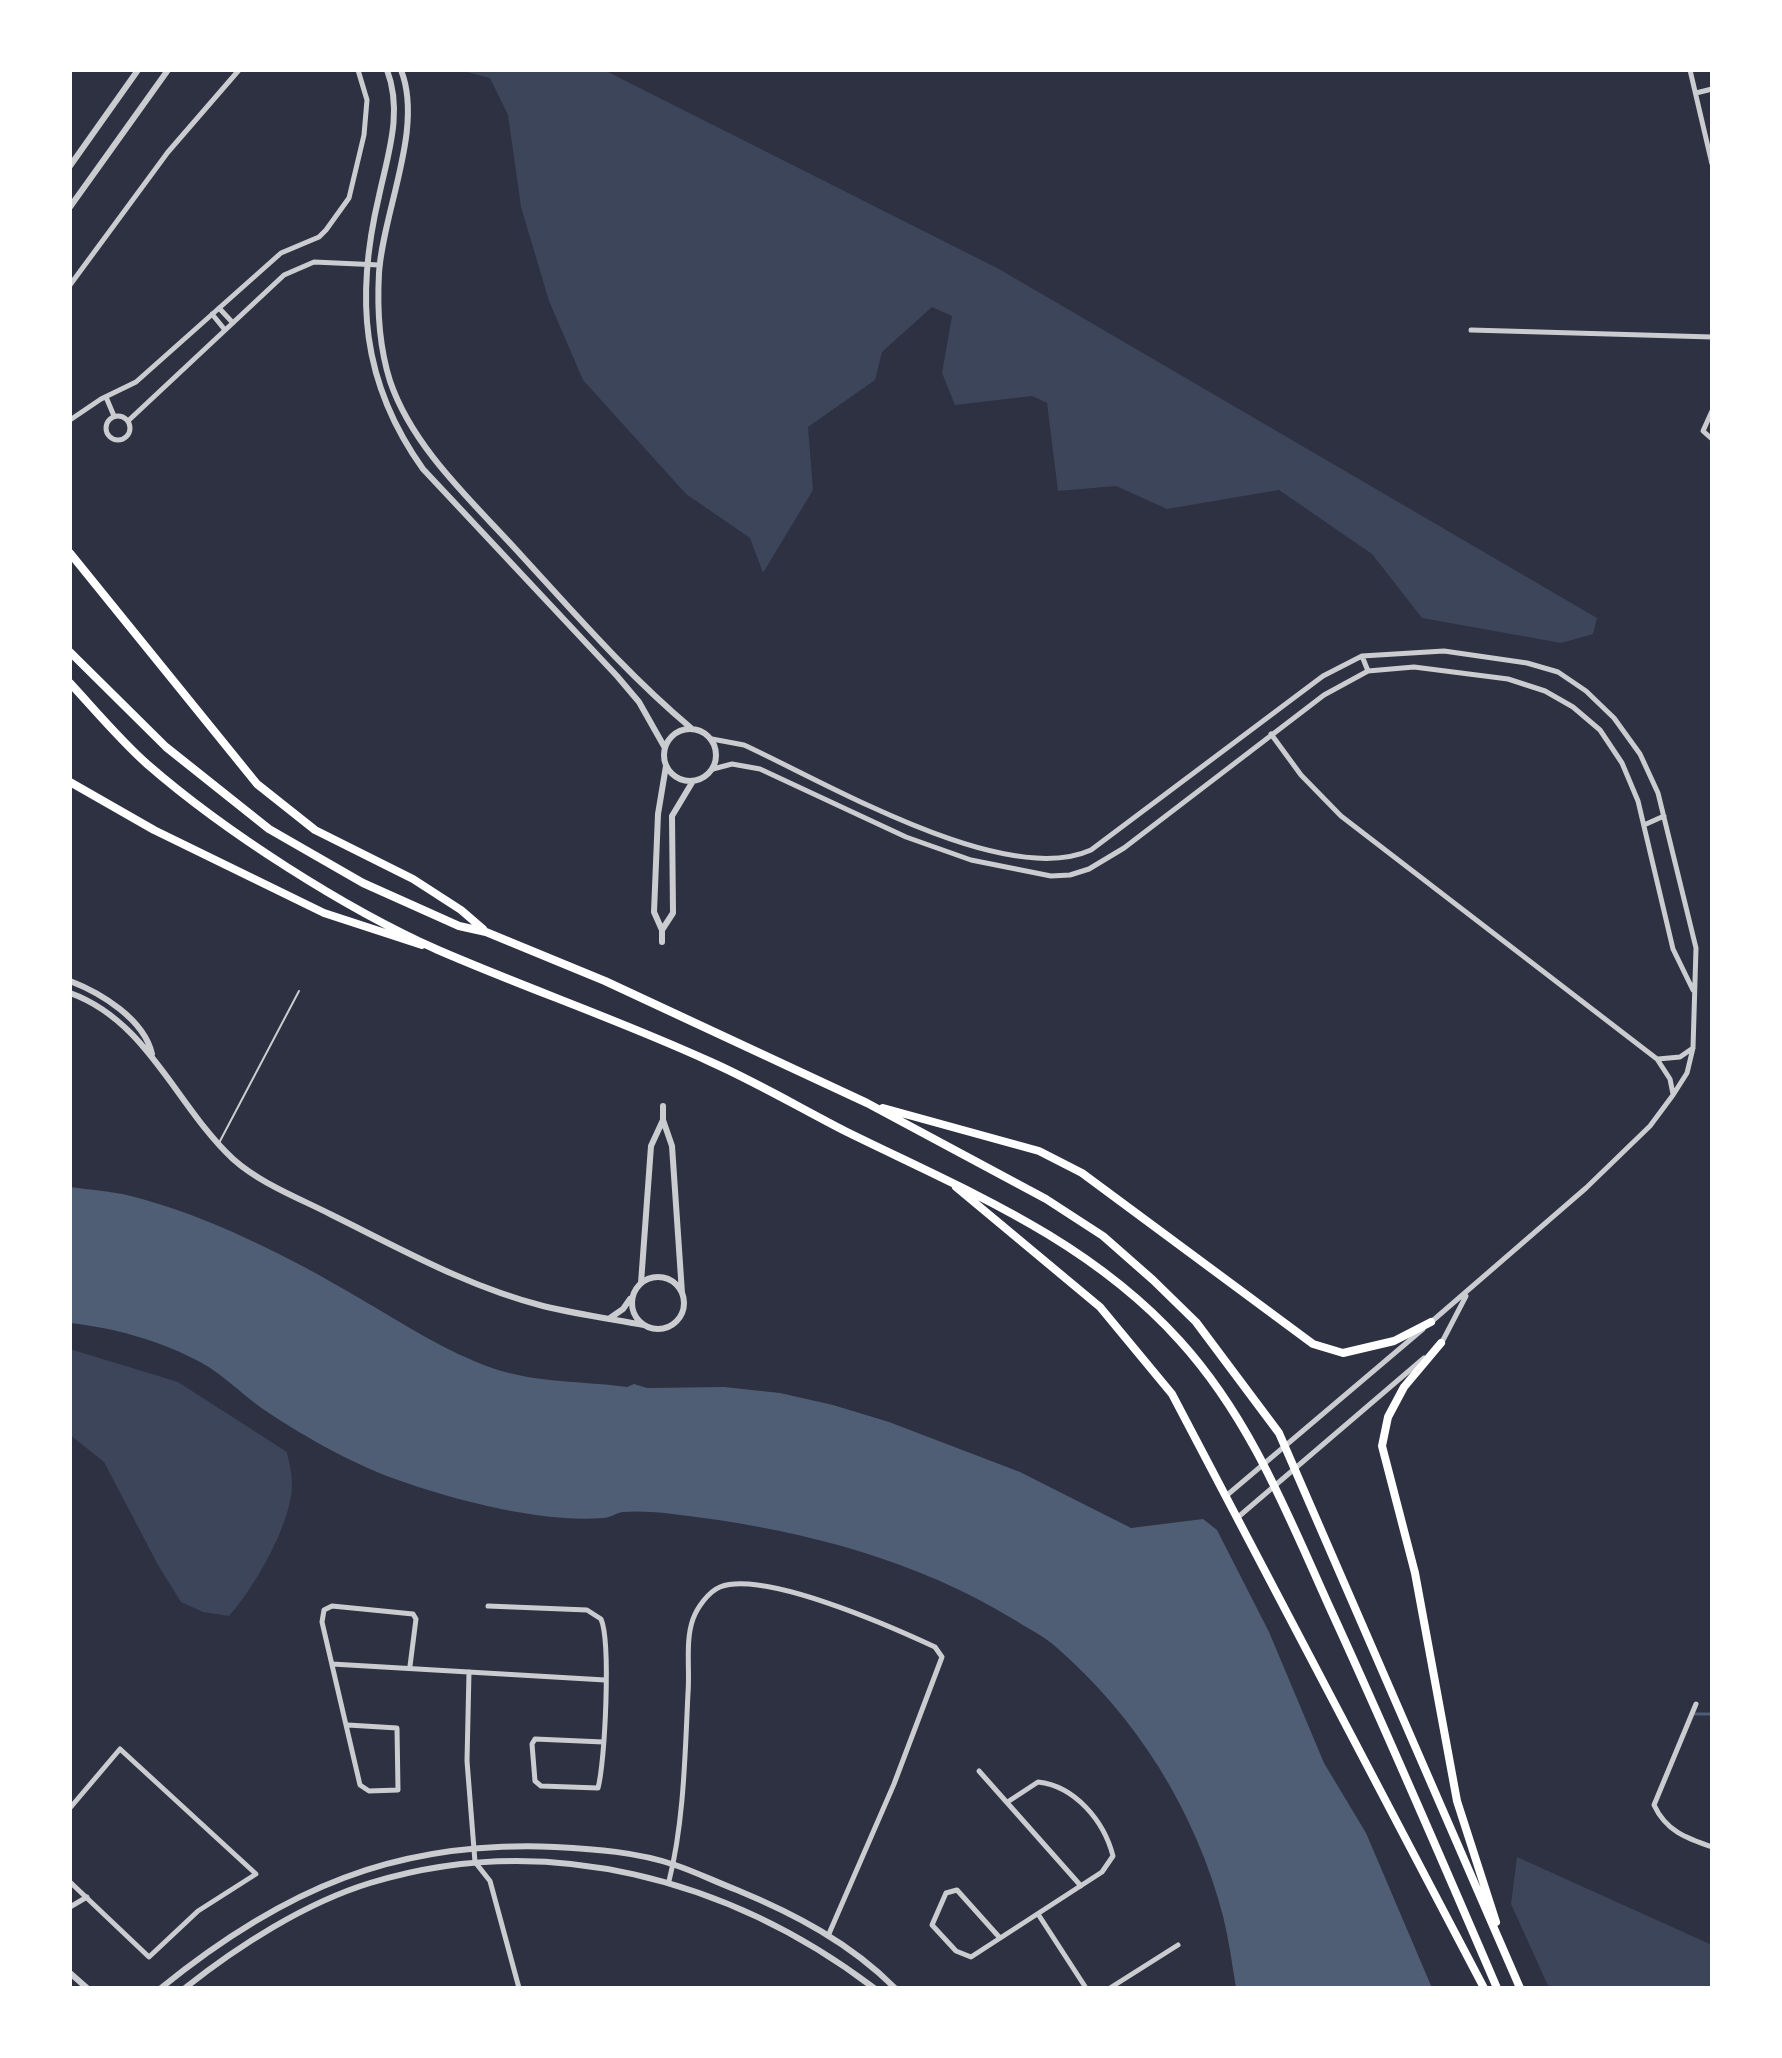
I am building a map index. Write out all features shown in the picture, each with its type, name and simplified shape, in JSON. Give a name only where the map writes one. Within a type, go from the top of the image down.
[{"type":"main road","points":[[70,552],[257,784],[315,830],[413,879],[461,910],[486,932]]},
{"type":"main road","points":[[70,652],[166,747],[269,829],[363,883],[459,926],[486,932],[605,981],[867,1103],[1046,1199],[1103,1236],[1196,1322],[1279,1433],[1520,1988]]},
{"type":"main road","points":[[70,683],[146,763],[267,854],[434,948]]},
{"type":"main road","points":[[70,782],[154,830],[324,913],[434,948],[714,1063],[1033,1223],[1088,1258],[1140,1299],[1222,1393],[1258,1450],[1387,1734],[1497,1988]]},
{"type":"main road","points":[[867,1103],[1039,1151],[1082,1173],[1313,1344],[1343,1353],[1394,1341],[1431,1322]]},
{"type":"main road","points":[[936,1172],[1003,1223],[1100,1307],[1172,1394],[1484,1988]]},
{"type":"main road","points":[[1441,1343],[1404,1387],[1388,1417],[1382,1446],[1415,1573],[1457,1801],[1510,1967]]},
{"type":"street","points":[[70,166],[138,70]]},
{"type":"street","points":[[70,207],[168,70]]},
{"type":"street","points":[[70,285],[168,152],[239,70]]},
{"type":"street","points":[[70,420],[136,382],[281,253],[319,237],[345,205],[354,184],[368,111],[365,86],[358,70]]},
{"type":"street","points":[[387,70],[394,93],[395,119],[366,264],[365,303],[370,355],[383,401],[404,443],[423,469],[617,676],[639,702],[665,748],[666,766],[658,814],[654,912],[662,930],[662,942]]},
{"type":"street","points":[[401,70],[409,111],[380,265],[381,341],[390,381],[418,434],[446,472],[635,680],[691,728],[703,731],[712,739],[717,751],[713,769]]},
{"type":"street","points":[[1690,70],[1712,164]]},
{"type":"street","points":[[1696,93],[1712,89]]},
{"type":"street","points":[[128,421],[284,275],[314,262],[380,265]]},
{"type":"street","points":[[219,308],[233,323]]},
{"type":"street","points":[[212,314],[225,330]]},
{"type":"street","points":[[1471,330],[1712,337]]},
{"type":"street","points":[[106,397],[114,416],[128,421]]},
{"type":"street","points":[[1712,411],[1703,431],[1712,439]]},
{"type":"street","points":[[114,416],[106,428],[116,439],[129,432],[128,421]]},
{"type":"street","points":[[712,739],[744,745],[960,844],[1030,859],[1059,860],[1091,850],[1323,676],[1362,656],[1444,651],[1527,663],[1558,672],[1586,691],[1614,718],[1640,754],[1658,793],[1696,948],[1693,1048],[1687,1073],[1650,1126],[1586,1188],[1469,1292],[1225,1497]]},
{"type":"street","points":[[1362,656],[1368,671]]},
{"type":"street","points":[[662,930],[673,913],[672,816],[693,781],[713,769],[732,764],[760,769],[951,855],[1051,876],[1089,869],[1107,860],[1324,695],[1368,671],[1388,668],[1446,669],[1508,679],[1545,691],[1573,707],[1600,730],[1622,763],[1644,825],[1673,949],[1693,991]]},
{"type":"street","points":[[665,748],[674,733],[691,728]]},
{"type":"street","points":[[1271,734],[1301,775],[1341,816],[1657,1059],[1670,1079],[1673,1095]]},
{"type":"street","points":[[666,766],[677,778],[693,781]]},
{"type":"street","points":[[1644,825],[1664,816]]},
{"type":"street","points":[[70,981],[98,994],[133,1023],[149,1043],[152,1054]]},
{"type":"street","points":[[70,993],[107,1012],[152,1054],[219,1144],[252,1175],[456,1276],[544,1306],[664,1328],[677,1320],[683,1306],[672,1146],[663,1120],[663,1106]]},
{"type":"street","points":[[1657,1059],[1680,1057],[1693,1048]]},
{"type":"street","points":[[610,1318],[623,1309],[641,1283],[651,1146],[663,1120]]},
{"type":"street","points":[[641,1283],[664,1278],[682,1293]]},
{"type":"street","points":[[1236,1518],[1441,1343],[1469,1292]]},
{"type":"street","points":[[633,1295],[635,1315],[644,1325]]},
{"type":"street","points":[[669,1881],[673,1864],[693,1620],[707,1597],[718,1588],[745,1585],[835,1604],[935,1647],[942,1657],[941,1666],[828,1936]]},
{"type":"street","points":[[348,1725],[397,1728],[398,1790],[363,1789],[322,1615],[332,1606],[413,1614],[416,1619],[410,1666]]},
{"type":"street","points":[[488,1606],[593,1613],[603,1624],[605,1680],[603,1742],[598,1788],[537,1785],[532,1744],[535,1739],[603,1742]]},
{"type":"street","points":[[332,1664],[410,1666],[605,1680]]},
{"type":"street","points":[[469,1672],[467,1761],[475,1862],[484,1870],[499,1907],[519,1988]]},
{"type":"street","points":[[1696,1704],[1654,1805],[1665,1825],[1676,1833],[1712,1847]]},
{"type":"street","points":[[70,1808],[120,1749],[256,1874],[198,1911],[149,1957],[70,1882]]},
{"type":"street","points":[[979,1771],[1009,1801],[1081,1886]]},
{"type":"street","points":[[1000,1938],[957,1890],[946,1893],[932,1925],[956,1951],[971,1957],[1107,1868],[1113,1856],[1088,1810],[1076,1796],[1042,1782],[1033,1783],[1009,1801]]},
{"type":"street","points":[[161,1988],[216,1944],[291,1900],[346,1875],[473,1846],[606,1850],[673,1864],[764,1902],[828,1936],[895,1988]]},
{"type":"street","points":[[185,1988],[222,1959],[271,1929],[350,1891],[370,1883],[475,1862],[585,1863],[669,1881],[771,1922],[828,1953],[874,1988]]},
{"type":"street","points":[[70,1907],[87,1897]]},
{"type":"street","points":[[1038,1914],[1086,1988]]},
{"type":"street","points":[[1110,1988],[1178,1945]]},
{"type":"street","points":[[70,1973],[87,1988]]},
{"type":"street","points":[[882,1988],[887,1980]]},
{"type":"lane","points":[[219,1144],[299,991]]},
{"type":"shaded area","points":[[459,70],[604,70],[999,269],[1597,618],[1593,634],[1561,643],[1422,618],[1372,554],[1279,490],[1167,509],[1116,486],[1058,491],[1047,403],[1032,396],[955,405],[942,373],[952,316],[932,307],[882,352],[875,380],[808,427],[813,490],[763,573],[750,538],[686,494],[583,380],[549,301],[521,207],[508,115],[490,78]]},
{"type":"shaded area","points":[[70,1187],[131,1196],[219,1226],[305,1268],[442,1346],[511,1374],[627,1387],[634,1384],[647,1388],[724,1387],[780,1393],[889,1422],[1020,1472],[1131,1528],[1203,1519],[1217,1530],[1269,1632],[1324,1763],[1366,1833],[1432,1988],[1236,1988],[1225,1925],[1211,1877],[1180,1804],[1160,1769],[1112,1704],[1056,1647],[977,1599],[900,1565],[820,1540],[779,1531],[650,1512],[623,1512],[603,1518],[553,1517],[444,1495],[360,1465],[326,1447],[260,1407],[217,1373],[187,1355],[138,1337],[70,1323]]},
{"type":"shaded area","points":[[70,1349],[178,1382],[287,1452],[292,1483],[286,1516],[260,1572],[229,1616],[203,1612],[181,1602],[104,1462],[70,1435]]},
{"type":"shaded area","points":[[1517,1857],[1712,1945],[1712,1988],[1549,1988],[1511,1904]]},
{"type":"waterway","points":[[1695,1714],[1712,1714]]}]
